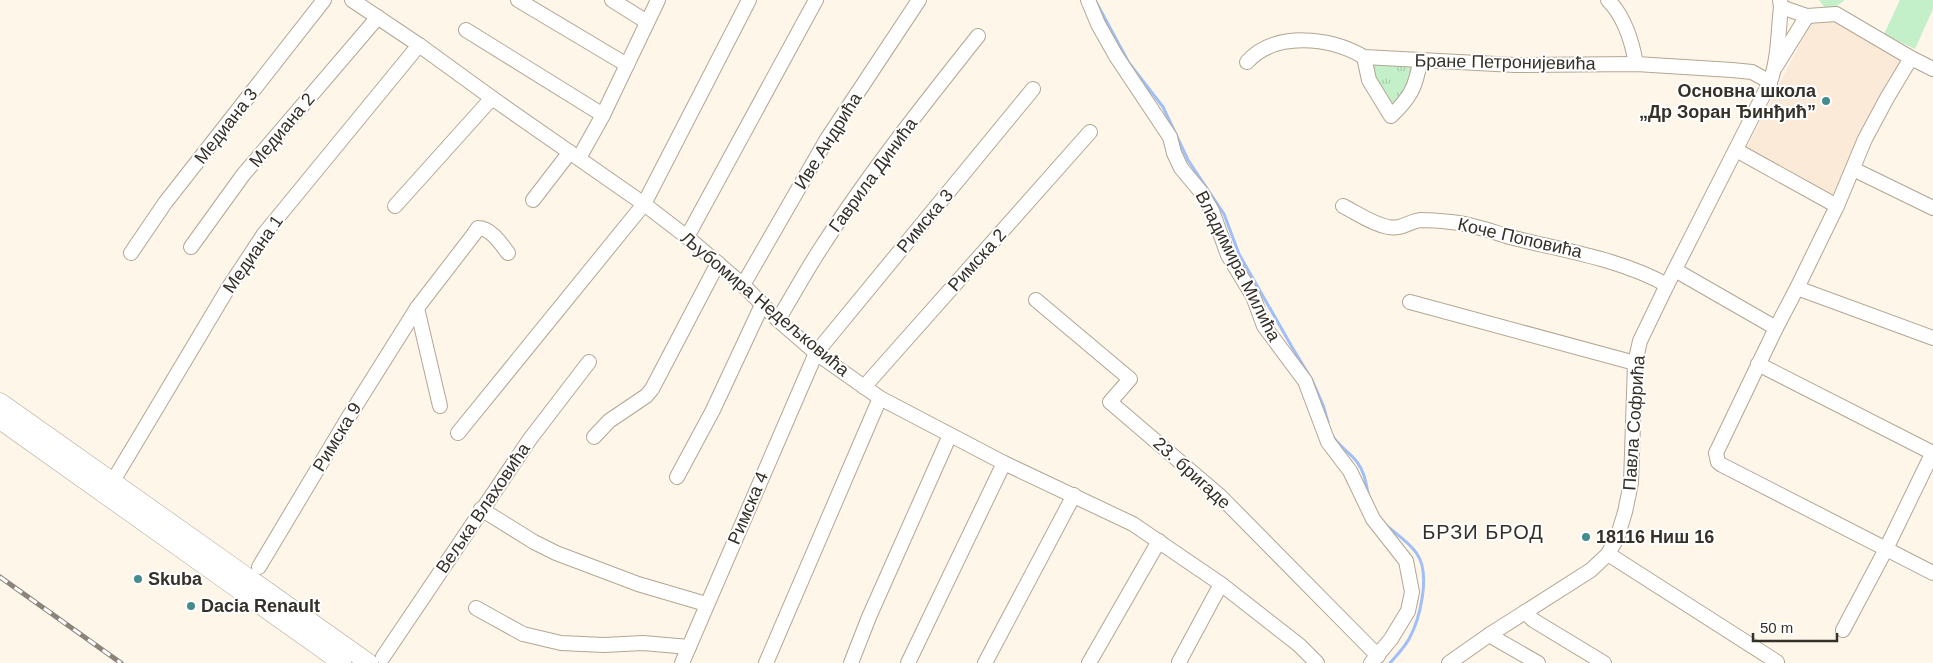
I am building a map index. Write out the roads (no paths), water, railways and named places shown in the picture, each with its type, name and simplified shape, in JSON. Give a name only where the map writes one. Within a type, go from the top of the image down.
[{"type":"main road","points":[[0,402],[113,482],[376,660]]},
{"type":"main road","points":[[0,420],[342,663]]},
{"type":"street","name":"Медиана 3","points":[[130,253],[165,203],[324,0]]},
{"type":"street","name":"Љубомира Недељковића","points":[[352,0],[644,204],[744,285],[762,305],[816,353],[880,398],[1004,463],[1133,524],[1221,584],[1299,646],[1317,663]]},
{"type":"street","points":[[518,0],[627,64]]},
{"type":"street","points":[[612,0],[647,22]]},
{"type":"street","points":[[533,200],[574,155],[603,115],[658,0]]},
{"type":"street","points":[[458,433],[644,204],[749,0]]},
{"type":"street","points":[[687,237],[816,0]]},
{"type":"street","name":"Иве Андрића","points":[[744,285],[827,139],[919,0]]},
{"type":"street","name":"Владимира Милића","points":[[1088,0],[1098,24],[1116,56],[1170,137],[1174,153],[1181,168],[1201,192],[1212,211],[1228,255],[1253,296],[1264,326],[1306,380],[1328,442],[1350,471],[1373,519],[1406,561],[1412,592],[1408,611],[1391,639],[1374,659]]},
{"type":"street","points":[[1608,0],[1619,13],[1627,28],[1636,64]]},
{"type":"street","name":"Павла Софрића","points":[[1449,663],[1489,635],[1591,570],[1608,554],[1617,538],[1629,498],[1635,363],[1640,341],[1770,82],[1776,66],[1807,16],[1780,3],[1776,66]]},
{"type":"street","points":[[1807,16],[1836,14],[1933,69]]},
{"type":"street","name":"Медиана 2","points":[[190,247],[243,175],[378,17]]},
{"type":"street","points":[[466,30],[603,115]]},
{"type":"street","name":"Гаврила Динића","points":[[778,320],[822,245],[910,122],[978,36]]},
{"type":"street","name":"Бране Петронијевића","points":[[1247,62],[1265,47],[1296,41],[1330,44],[1364,57],[1515,65],[1636,64],[1742,70],[1752,72],[1770,82]]},
{"type":"street","name":"Медиана 1","points":[[113,482],[227,290],[264,234],[419,45]]},
{"type":"street","points":[[1364,57],[1369,80],[1391,116],[1406,102],[1412,93],[1418,78],[1420,61]]},
{"type":"street","points":[[1911,58],[1865,139],[1837,206],[1716,450],[1717,458],[1722,466],[1933,573]]},
{"type":"street","name":"Римска 3","points":[[816,353],[1034,89]]},
{"type":"street","points":[[395,206],[492,98]]},
{"type":"street","name":"Римска 2","points":[[864,387],[1090,132]]},
{"type":"street","points":[[1736,150],[1837,206]]},
{"type":"street","points":[[1853,169],[1933,208]]},
{"type":"street","name":"Коче Поповића","points":[[1343,206],[1389,228],[1402,227],[1419,220],[1483,227],[1509,236],[1596,257],[1644,272],[1667,285]]},
{"type":"street","name":"Римска 9","points":[[259,567],[348,418],[417,308],[478,228],[490,231],[508,253]]},
{"type":"street","points":[[594,437],[609,421],[646,396],[652,389],[718,263]]},
{"type":"street","points":[[1675,270],[1776,328]]},
{"type":"street","points":[[1797,288],[1933,338]]},
{"type":"street","name":"23. бригаде","points":[[1036,300],[1130,379],[1110,402],[1220,496],[1374,659]]},
{"type":"street","points":[[1410,302],[1635,363]]},
{"type":"street","points":[[677,477],[713,410],[762,305]]},
{"type":"street","points":[[417,308],[440,406]]},
{"type":"street","name":"Римска 4","points":[[682,663],[816,353]]},
{"type":"street","name":"Вељка Влаховића","points":[[376,660],[545,419],[589,362]]},
{"type":"street","points":[[1758,364],[1933,453],[1886,549],[1843,630]]},
{"type":"street","points":[[766,663],[880,398]]},
{"type":"street","points":[[851,663],[869,617],[950,435]]},
{"type":"street","points":[[908,663],[1004,463]]},
{"type":"street","points":[[985,663],[1074,495]]},
{"type":"street","points":[[481,509],[534,542],[556,553],[638,584],[706,604]]},
{"type":"street","points":[[1089,663],[1158,541]]},
{"type":"street","points":[[1608,554],[1777,662]]},
{"type":"street","points":[[1180,662],[1221,584]]},
{"type":"street","points":[[476,608],[523,634],[560,642],[604,645],[643,643],[689,647]]},
{"type":"street","points":[[1525,612],[1533,620],[1604,663]]},
{"type":"street","points":[[1489,635],[1538,663]]},
{"type":"waterway","points":[[1095,0],[1129,63],[1163,107],[1188,160],[1224,214],[1239,254],[1312,380],[1328,422]]},
{"type":"waterway","points":[[1332,435],[1360,466],[1369,497]]},
{"type":"waterway","points":[[1386,525],[1417,554],[1421,563],[1424,584],[1420,609],[1413,630],[1405,645],[1390,663]]},
{"type":"railway","points":[[0,577],[121,663]]},
{"type":"place","name":"Основна школа „Др Зоран Ђинђић”","points":[[1826,101]]},
{"type":"place","name":"18116 Ниш 16","points":[[1586,537]]},
{"type":"place","name":"Skuba","points":[[138,579]]},
{"type":"place","name":"Dacia Renault","points":[[191,606]]},
{"type":"district","name":"БРЗИ БРОД","points":[[1483,532]]}]
